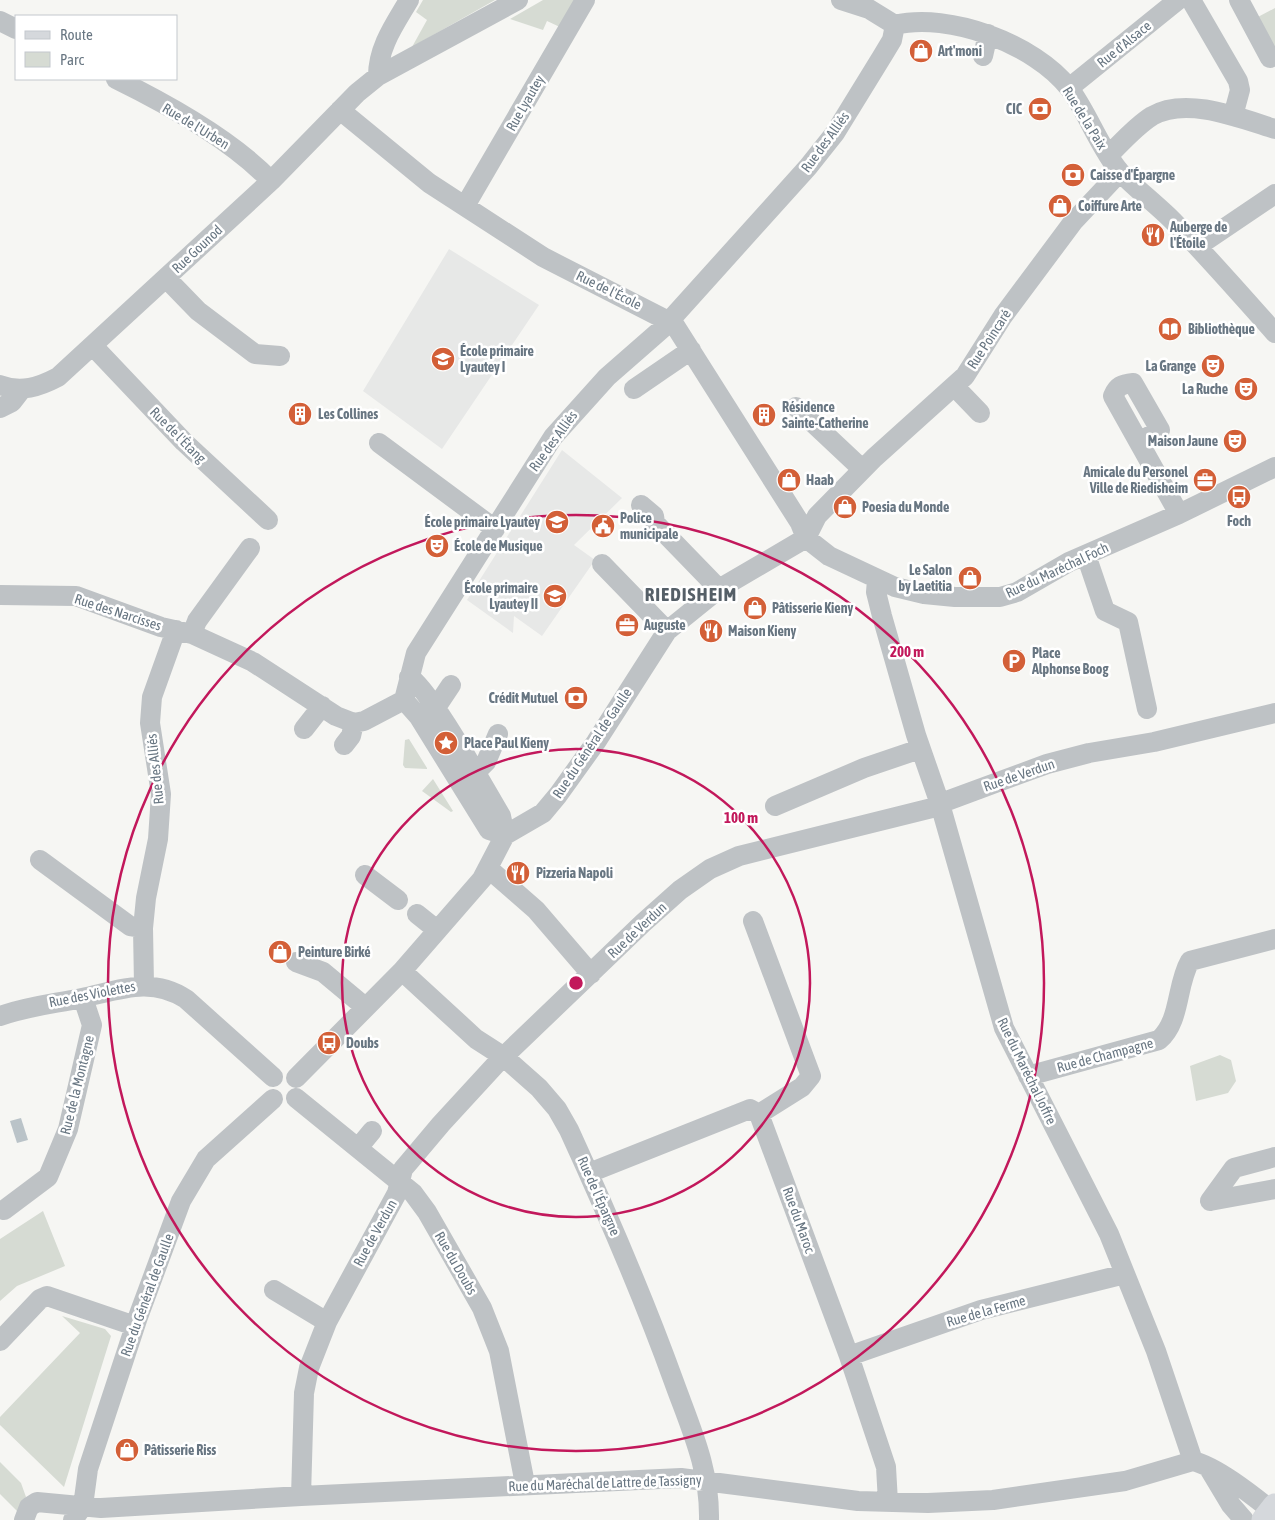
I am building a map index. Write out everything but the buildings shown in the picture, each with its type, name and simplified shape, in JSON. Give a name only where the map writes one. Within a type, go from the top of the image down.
[{"type":"street","points":[[378,76],[378,63],[382,47],[409,0]]},
{"type":"street","name":"Rue Gounod","points":[[0,385],[22,389],[39,387],[58,377],[271,181],[340,110],[378,76],[518,0]]},
{"type":"street","name":"Rue Lyautey","points":[[465,206],[585,0]]},
{"type":"street","points":[[841,0],[869,9],[896,25]]},
{"type":"street","name":"Rue d'Alsace","points":[[1069,88],[1178,0]]},
{"type":"street","points":[[1191,0],[1238,81],[1240,90],[1233,116]]},
{"type":"street","points":[[1239,0],[1270,58]]},
{"type":"street","points":[[0,21],[15,28]]},
{"type":"street","name":"Rue de la Paix","points":[[896,25],[923,21],[988,34],[1020,47],[1069,88],[1120,172],[1198,246],[1275,333]]},
{"type":"street","name":"Rue des Alliés","points":[[404,700],[416,653],[496,529],[544,449],[569,417],[607,376],[670,320],[808,167],[835,133],[892,40],[896,25]]},
{"type":"street","points":[[984,56],[988,34]]},
{"type":"street","name":"Rue de l'Urben","points":[[118,80],[210,133],[251,160],[271,181]]},
{"type":"street","points":[[1109,155],[1145,121],[1162,112],[1194,108],[1233,116],[1275,128]]},
{"type":"street","name":"Rue de l'École","points":[[340,110],[429,183],[543,258],[670,320],[691,350],[800,523],[806,538]]},
{"type":"street","name":"Rue Poincaré","points":[[806,538],[817,516],[862,470],[972,368],[992,331],[1073,222],[1120,172]]},
{"type":"street","points":[[1198,246],[1275,194]]},
{"type":"street","points":[[166,278],[198,312],[256,354],[280,356]]},
{"type":"street","name":"Rue de l'Étang","points":[[92,346],[184,442],[268,520]]},
{"type":"street","points":[[634,389],[691,350]]},
{"type":"street","points":[[954,386],[980,413]]},
{"type":"street","points":[[0,408],[12,402],[22,389]]},
{"type":"street","points":[[796,406],[862,470]]},
{"type":"street","points":[[1139,442],[1179,514]]},
{"type":"street","points":[[378,443],[496,529]]},
{"type":"street","name":"Rue du Maréchal Foch","points":[[806,538],[829,556],[877,580],[924,594],[955,597],[1000,596],[1016,592],[1086,555],[1179,514],[1275,467]]},
{"type":"street","points":[[640,505],[654,516],[655,523],[719,589]]},
{"type":"street","name":"Rue du Général de Gaulle","points":[[296,1088],[365,1007],[402,971],[488,869],[498,846],[505,836],[543,813],[558,795],[596,742],[667,631],[719,589],[806,538]]},
{"type":"street","name":"Rue des Alliés","points":[[144,985],[143,928],[146,898],[158,839],[161,794],[150,723],[152,697],[184,632],[197,620],[250,548]]},
{"type":"street","points":[[1086,555],[1104,611],[1128,622],[1147,709]]},
{"type":"street","points":[[602,564],[667,631]]},
{"type":"street","name":"Rue du Maréchal Joffre","points":[[877,580],[876,592],[882,616],[920,750],[940,804],[1004,1028],[1109,1234],[1201,1465],[1244,1520]]},
{"type":"street","name":"Rue des Narcisses","points":[[0,595],[76,596],[161,627],[184,632]]},
{"type":"street","points":[[184,632],[253,662],[336,716],[354,723],[364,721],[404,700],[419,717],[489,830],[505,836]]},
{"type":"street","points":[[409,677],[416,681],[435,708],[501,816],[505,836]]},
{"type":"street","points":[[435,708],[451,685]]},
{"type":"street","points":[[304,729],[322,706]]},
{"type":"street","name":"Rue de Verdun","points":[[301,1496],[304,1390],[309,1368],[327,1322],[397,1193],[404,1169],[440,1124],[504,1057],[643,923],[680,890],[710,869],[739,856],[932,808],[1046,764],[1089,753],[1154,742],[1275,712]]},
{"type":"street","points":[[344,745],[351,736],[354,723]]},
{"type":"street","points":[[475,774],[486,762],[498,734]]},
{"type":"street","points":[[775,806],[864,768],[920,750]]},
{"type":"street","points":[[40,860],[130,926],[143,928]]},
{"type":"street","points":[[488,869],[536,910],[591,974]]},
{"type":"street","points":[[365,875],[398,900]]},
{"type":"street","points":[[417,914],[437,930]]},
{"type":"street","points":[[589,1173],[750,1108],[760,1114],[802,1086],[811,1076],[753,921]]},
{"type":"street","name":"Rue de Champagne","points":[[1028,1076],[1160,1040],[1167,1034],[1171,1025],[1184,972],[1190,961],[1275,939]]},
{"type":"street","points":[[296,962],[323,972],[365,1007]]},
{"type":"street","name":"Rue de l'Épargne","points":[[402,971],[476,1039],[504,1057],[539,1088],[557,1109],[589,1173],[647,1308],[697,1446],[707,1480],[709,1520]]},
{"type":"street","name":"Rue des Violettes","points":[[0,1016],[32,1006],[83,998],[126,986],[144,985],[175,991],[273,1077]]},
{"type":"street","name":"Rue de la Montagne","points":[[4,1210],[48,1177],[68,1129],[92,1025],[83,998]]},
{"type":"street","points":[[287,1073],[296,1088],[285,1104],[273,1099],[268,1086],[273,1077],[287,1073]]},
{"type":"street","name":"Rue du Doubs","points":[[296,1088],[358,1148],[412,1193],[427,1212],[482,1308],[499,1351],[525,1484]]},
{"type":"street","name":"Rue du Général de Gaulle","points":[[78,1513],[88,1469],[135,1326],[181,1201],[206,1159],[273,1099]]},
{"type":"street","name":"Rue du Maroc","points":[[760,1114],[849,1356],[886,1467],[888,1502]]},
{"type":"street","points":[[358,1148],[372,1131]]},
{"type":"street","points":[[1275,1157],[1234,1168],[1210,1200],[1275,1189]]},
{"type":"street","name":"Rue de la Ferme","points":[[849,1356],[981,1310],[1125,1274]]},
{"type":"street","points":[[274,1290],[327,1322]]},
{"type":"street","points":[[0,1341],[40,1299],[47,1296],[135,1326]]},
{"type":"street","points":[[1201,1465],[1247,1491],[1270,1512]]},
{"type":"street","name":"Rue du Maréchal de Lattre de Tassigny","points":[[24,1520],[29,1507],[37,1502],[78,1513],[101,1508],[301,1496],[681,1478],[707,1480],[733,1486],[888,1502],[993,1500],[1125,1481],[1201,1465]]},
{"type":"shaded area","name":"École primaire Lyautey I","points":[[449,249],[539,305],[442,449],[363,391]]},
{"type":"shaded area","name":"École primaire Lyautey","points":[[562,450],[622,498],[574,545],[595,560],[542,636],[514,616],[513,633],[467,600]]},
{"type":"shaded area","points":[[21,1118],[28,1140],[17,1143],[10,1121]]},
{"type":"green space","points":[[423,0],[495,0],[412,47],[427,20],[416,12]]},
{"type":"green space","points":[[543,0],[578,0],[562,28],[547,21],[543,30],[510,19]]},
{"type":"green space","points":[[1275,8],[1275,55],[1256,18]]},
{"type":"green space","points":[[409,739],[427,769],[405,768],[403,765],[405,740]]},
{"type":"green space","points":[[433,779],[453,811],[451,812],[422,791]]},
{"type":"green space","points":[[1220,1055],[1231,1060],[1236,1081],[1228,1093],[1196,1101],[1190,1066]]},
{"type":"green space","points":[[43,1211],[65,1266],[17,1286],[0,1301],[0,1239]]},
{"type":"green space","points":[[62,1316],[105,1329],[111,1336],[64,1487],[0,1425],[0,1417],[80,1333]]},
{"type":"green space","points":[[0,1462],[21,1483],[26,1497],[18,1512],[0,1494]]},
{"type":"place","name":"Art'moni","points":[[921,51]]},
{"type":"place","name":"CIC","points":[[1040,109]]},
{"type":"place","name":"Caisse d'Épargne","points":[[1073,175]]},
{"type":"place","name":"Coiffure Arte","points":[[1060,206]]},
{"type":"place","name":"Auberge de l'Étoile","points":[[1153,235]]},
{"type":"place","name":"Bibliothèque","points":[[1170,329]]},
{"type":"place","name":"École primaire Lyautey I","points":[[443,359]]},
{"type":"place","name":"La Grange","points":[[1213,366]]},
{"type":"place","name":"La Ruche","points":[[1246,389]]},
{"type":"place","name":"Les Collines","points":[[300,414]]},
{"type":"place","name":"Résidence Sainte-Catherine","points":[[764,415]]},
{"type":"place","name":"Maison Jaune","points":[[1235,441]]},
{"type":"place","name":"Haab","points":[[789,480]]},
{"type":"place","name":"Amicale du Personel Ville de Riedisheim","points":[[1205,480]]},
{"type":"place","name":"Foch","points":[[1239,497]]},
{"type":"place","name":"Poesia du Monde","points":[[845,507]]},
{"type":"place","name":"École primaire Lyautey","points":[[557,522]]},
{"type":"place","name":"Police municipale","points":[[603,526]]},
{"type":"place","name":"École de Musique","points":[[437,546]]},
{"type":"place","name":"Le Salon by Laetitia","points":[[970,578]]},
{"type":"place","name":"École primaire Lyautey II","points":[[555,596]]},
{"type":"place","name":"Pâtisserie Kieny","points":[[755,608]]},
{"type":"place","name":"Auguste","points":[[627,625]]},
{"type":"place","name":"Maison Kieny","points":[[711,631]]},
{"type":"place","name":"Place Alphonse Boog","points":[[1014,661]]},
{"type":"place","name":"Crédit Mutuel","points":[[576,698]]},
{"type":"place","name":"Place Paul Kieny","points":[[446,743]]},
{"type":"place","name":"Pizzeria Napoli","points":[[518,873]]},
{"type":"place","name":"Peinture Birké","points":[[280,952]]},
{"type":"place","name":"Doubs","points":[[329,1043]]},
{"type":"place","name":"Pâtisserie Riss","points":[[127,1450]]},
{"type":"district","name":"RIEDISHEIM","points":[[691,594]]}]
